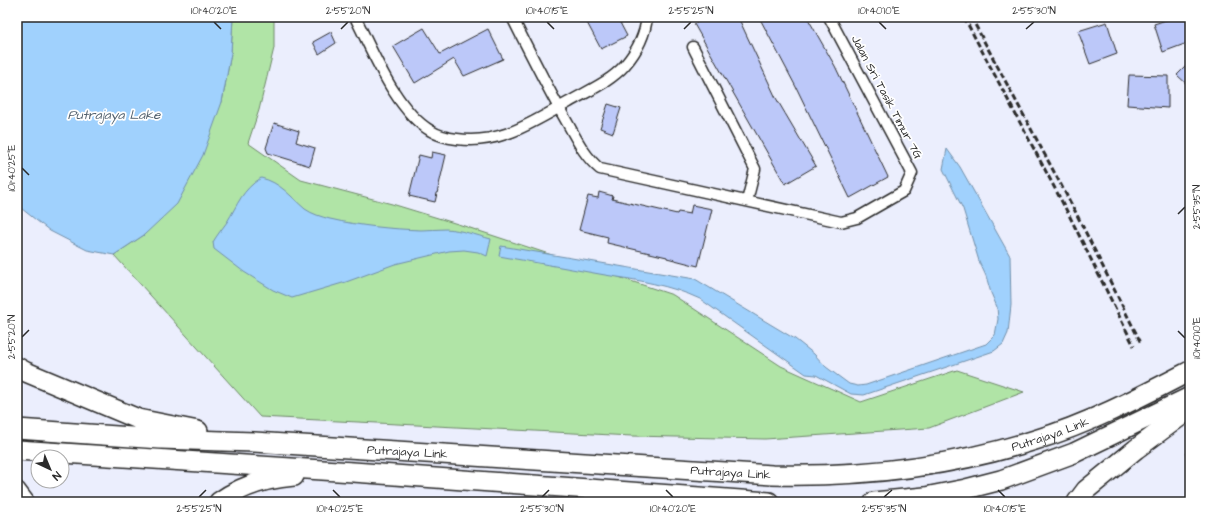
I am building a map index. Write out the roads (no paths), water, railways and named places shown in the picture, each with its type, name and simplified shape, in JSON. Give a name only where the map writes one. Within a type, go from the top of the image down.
[{"type":"highway","points":[[17,367],[138,419],[254,442]]},
{"type":"highway","name":"Putrajaya Link","points":[[254,442],[772,476],[830,475],[926,466],[961,460],[1036,440],[1074,426],[1144,395],[1190,371]]},
{"type":"highway","name":"Putrajaya Link","points":[[874,502],[925,497],[1001,480],[1074,453],[1190,396]]},
{"type":"highway","points":[[1077,502],[1086,490],[1119,462],[1190,409]]},
{"type":"highway","points":[[17,429],[160,439],[254,442]]},
{"type":"highway","points":[[17,450],[353,472]]},
{"type":"highway","points":[[220,502],[232,493],[275,478],[353,472]]},
{"type":"highway","name":"Putrajaya Link","points":[[353,472],[769,502]]},
{"type":"main road","points":[[17,490],[26,502]]},
{"type":"street","points":[[355,17],[400,101],[418,122],[432,132],[448,138],[468,141],[498,138],[519,130],[606,81],[624,66],[640,45],[645,33],[647,17]]},
{"type":"street","points":[[512,17],[558,108],[586,155],[600,169],[747,201],[755,169],[693,47]]},
{"type":"street","name":"Jalan Sri Tasik Timur 7G","points":[[747,201],[841,222],[857,218],[904,191],[912,172],[829,17]]},
{"type":"water","name":"Putrajaya Lake","points":[[17,17],[233,17],[231,53],[222,102],[203,155],[177,204],[144,235],[114,255],[87,250],[50,231],[17,205]]},
{"type":"water","points":[[947,149],[960,167],[1010,256],[1011,305],[1008,333],[1003,344],[994,351],[864,395],[851,394],[816,375],[806,374],[700,299],[689,294],[641,281],[499,256],[501,246],[695,279],[795,339],[814,354],[826,367],[849,384],[858,386],[866,385],[986,344],[995,335],[998,319],[997,307],[979,261],[963,209],[943,169]]},
{"type":"water","points":[[261,178],[280,186],[308,211],[327,218],[353,224],[387,228],[452,230],[491,239],[487,256],[478,252],[464,250],[449,251],[395,264],[346,282],[292,298],[273,290],[244,272],[214,249],[213,242],[241,198],[249,187]]},
{"type":"railway","points":[[964,17],[1069,215],[1134,346]]},
{"type":"railway","points":[[971,17],[1075,211],[1141,343]]},
{"type":"railway","points":[[1187,453],[1190,459]]}]
